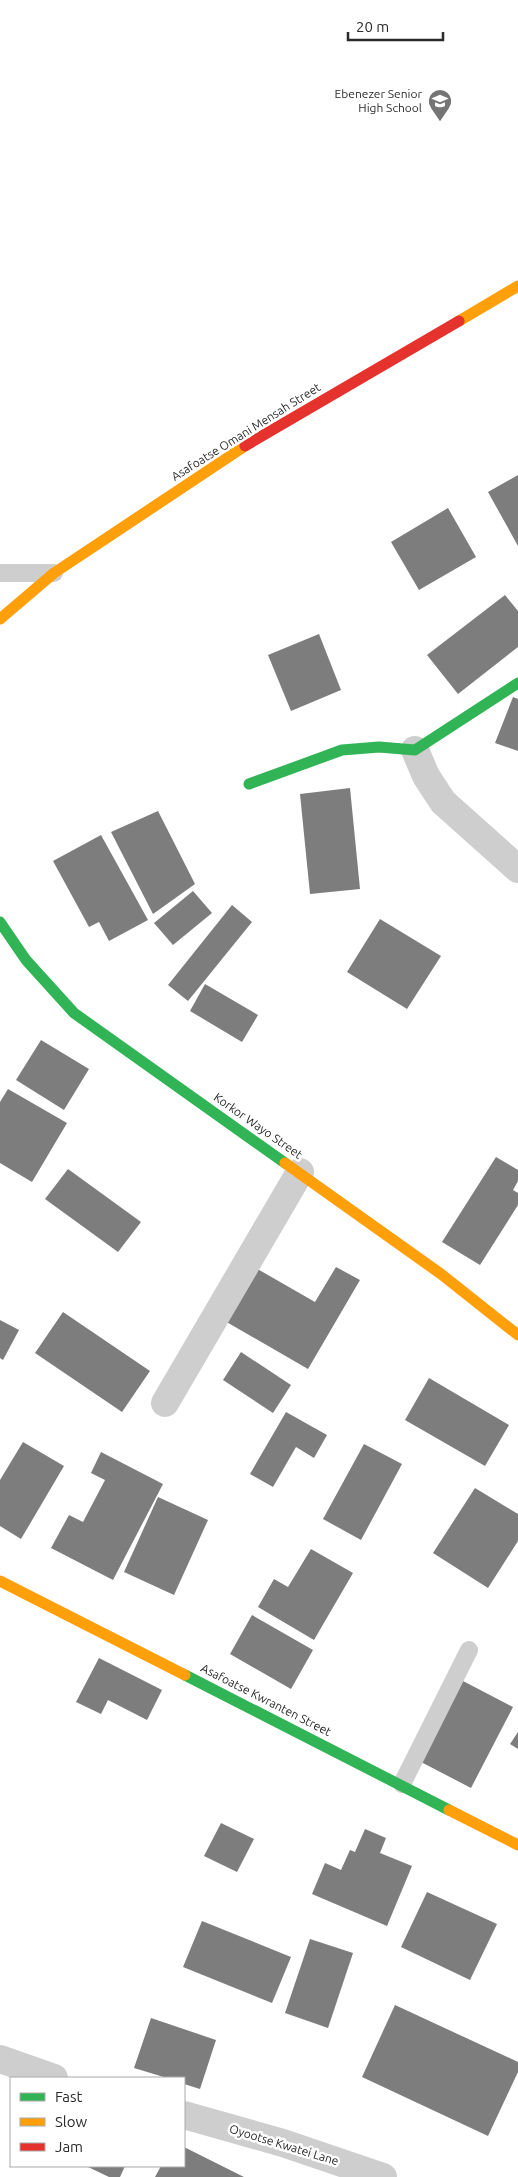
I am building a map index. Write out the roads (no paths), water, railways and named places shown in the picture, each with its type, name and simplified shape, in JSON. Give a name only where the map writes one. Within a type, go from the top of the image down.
[{"type":"street","name":"Asafoatse Omani Mensah Street","points":[[0,618],[54,573],[230,455],[518,286]]},
{"type":"street","points":[[249,784],[342,750],[378,747],[415,750],[518,683]]},
{"type":"street","points":[[415,750],[426,776],[443,802],[518,869]]},
{"type":"street","name":"Korkor Wayo Street","points":[[0,922],[26,960],[74,1013],[300,1172],[441,1274],[518,1334]]},
{"type":"street","points":[[165,1403],[300,1172]]},
{"type":"street","name":"Asafoatse Kwranten Street","points":[[0,1581],[402,1784],[518,1845]]},
{"type":"street","points":[[0,2059],[51,2077]]},
{"type":"street","name":"Oyootse Kwatei Lane","points":[[185,2115],[283,2143],[383,2177]]},
{"type":"lane","points":[[0,574],[54,573]]},
{"type":"lane","points":[[402,1784],[469,1650]]},
{"type":"place","name":"Ebenezer Senior High School","points":[[440,122]]}]
